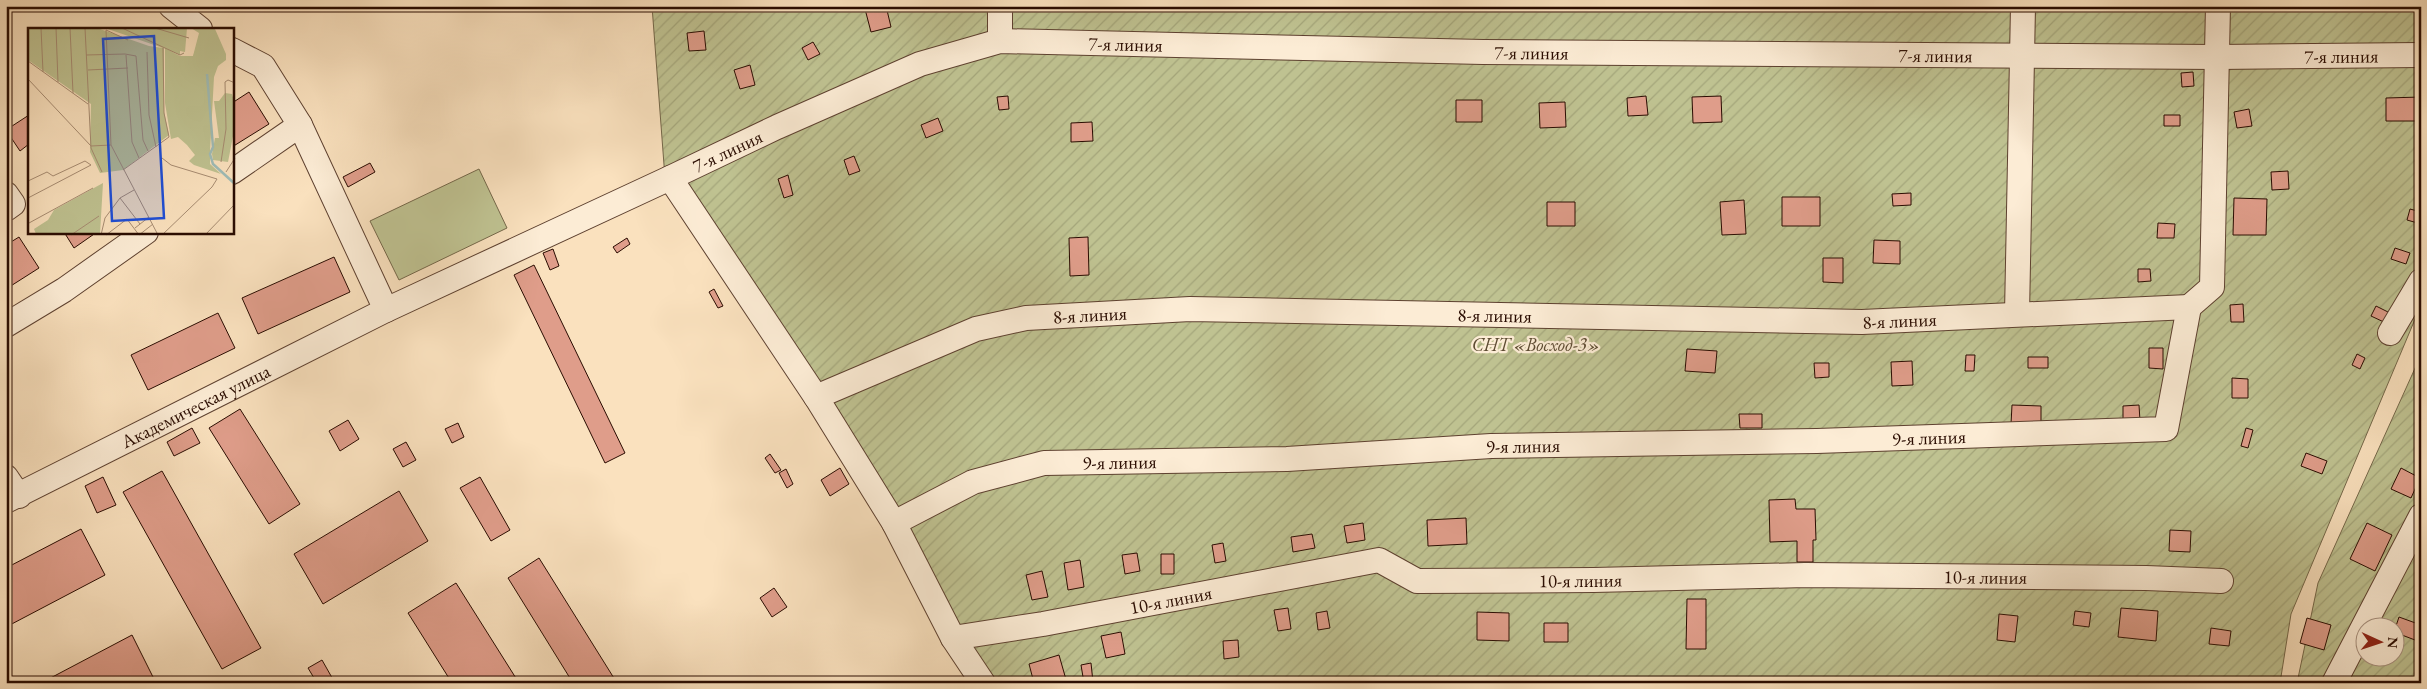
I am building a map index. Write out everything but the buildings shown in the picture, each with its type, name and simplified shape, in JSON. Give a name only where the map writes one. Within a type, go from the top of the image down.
[{"type":"street","points":[[171,6],[199,28]]},
{"type":"street","points":[[1000,6],[1000,41]]},
{"type":"street","points":[[2017,314],[2023,6]]},
{"type":"street","points":[[2188,307],[2212,287],[2218,6]]},
{"type":"street","name":"7-я линия","points":[[386,310],[777,127],[920,64],[1000,41],[1474,52],[2218,57],[2421,55]]},
{"type":"street","points":[[234,51],[262,66],[300,125],[386,310]]},
{"type":"street","points":[[234,171],[300,125]]},
{"type":"street","points":[[670,178],[816,397],[894,523],[954,638],[983,683]]},
{"type":"street","points":[[6,194],[13,204],[6,209]]},
{"type":"street","points":[[6,325],[64,290],[143,234]]},
{"type":"street","points":[[2390,333],[2421,281]]},
{"type":"street","name":"8-я линия","points":[[816,397],[976,329],[1026,318],[1190,309],[1862,322],[2188,307]]},
{"type":"street","name":"9-я линия","points":[[894,523],[973,482],[1044,463],[1287,459],[1491,446],[1817,441],[2166,429],[2188,307]]},
{"type":"street","name":"Академическая улица","points":[[11,491],[386,310]]},
{"type":"street","points":[[2334,683],[2421,516]]},
{"type":"street","name":"10-я линия","points":[[954,638],[1043,624],[1379,560],[1417,581],[1815,575],[2146,578],[2221,581]]},
{"type":"green space","name":"СНТ «Восход-3»","points":[[652,6],[2421,6],[2421,305],[2291,614],[2280,683],[978,683],[888,525],[665,178]]},
{"type":"green space","points":[[479,169],[507,228],[399,280],[370,221]]},
{"type":"green space","points":[[2421,355],[2421,683],[2297,683],[2318,583]]}]
